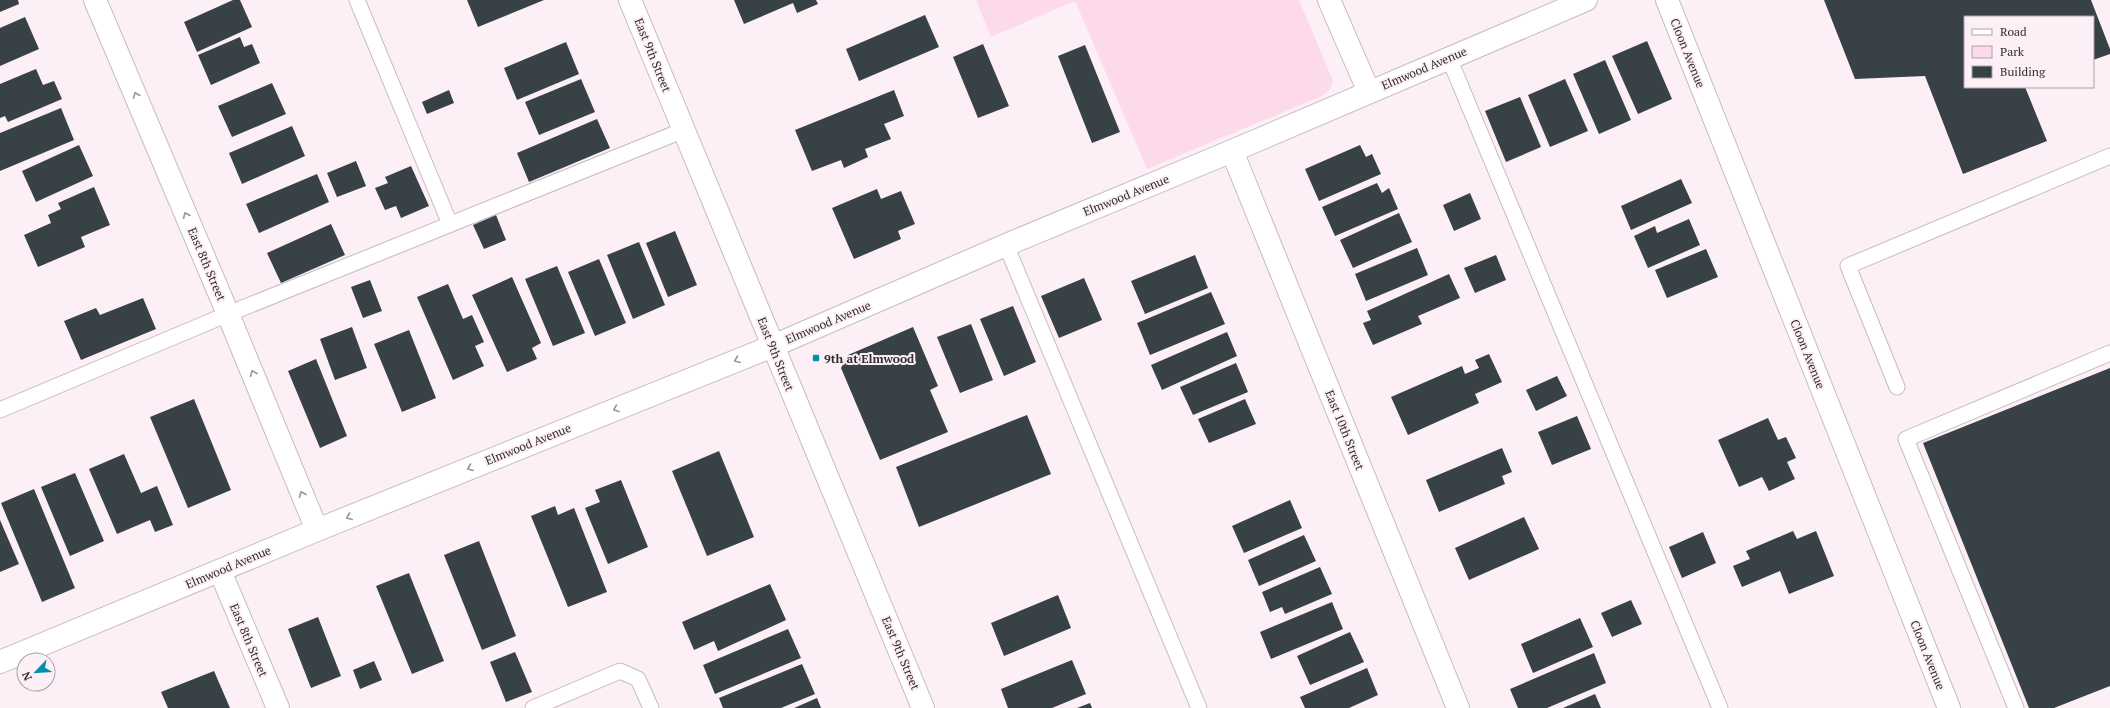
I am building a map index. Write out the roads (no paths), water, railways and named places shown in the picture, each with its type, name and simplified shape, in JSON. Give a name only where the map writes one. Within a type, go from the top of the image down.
[{"type":"street","name":"East 8th Street","points":[[95,0],[228,314],[317,530]]},
{"type":"street","name":"East 9th Street","points":[[630,0],[923,708]]},
{"type":"street","points":[[1329,0],[1369,92]]},
{"type":"street","name":"Elmwood Avenue","points":[[0,662],[317,530],[773,346],[1006,245],[1232,151],[1586,0]]},
{"type":"street","name":"Cloon Avenue","points":[[1667,0],[1949,708]]},
{"type":"street","name":"East 10th Street","points":[[1232,151],[1458,708]]},
{"type":"street","name":"East 8th Street","points":[[220,571],[278,708]]},
{"type":"lane","points":[[357,0],[450,224]]},
{"type":"lane","points":[[1449,58],[1720,708]]},
{"type":"lane","points":[[0,410],[228,314],[684,130]]},
{"type":"lane","points":[[1897,387],[1848,266],[2110,156]]},
{"type":"lane","points":[[1006,245],[1199,708]]},
{"type":"lane","points":[[2016,708],[1906,439],[2110,353]]},
{"type":"lane","points":[[533,708],[620,671],[638,679],[651,708]]},
{"type":"place","name":"9th at Elmwood","points":[[816,358]]}]
